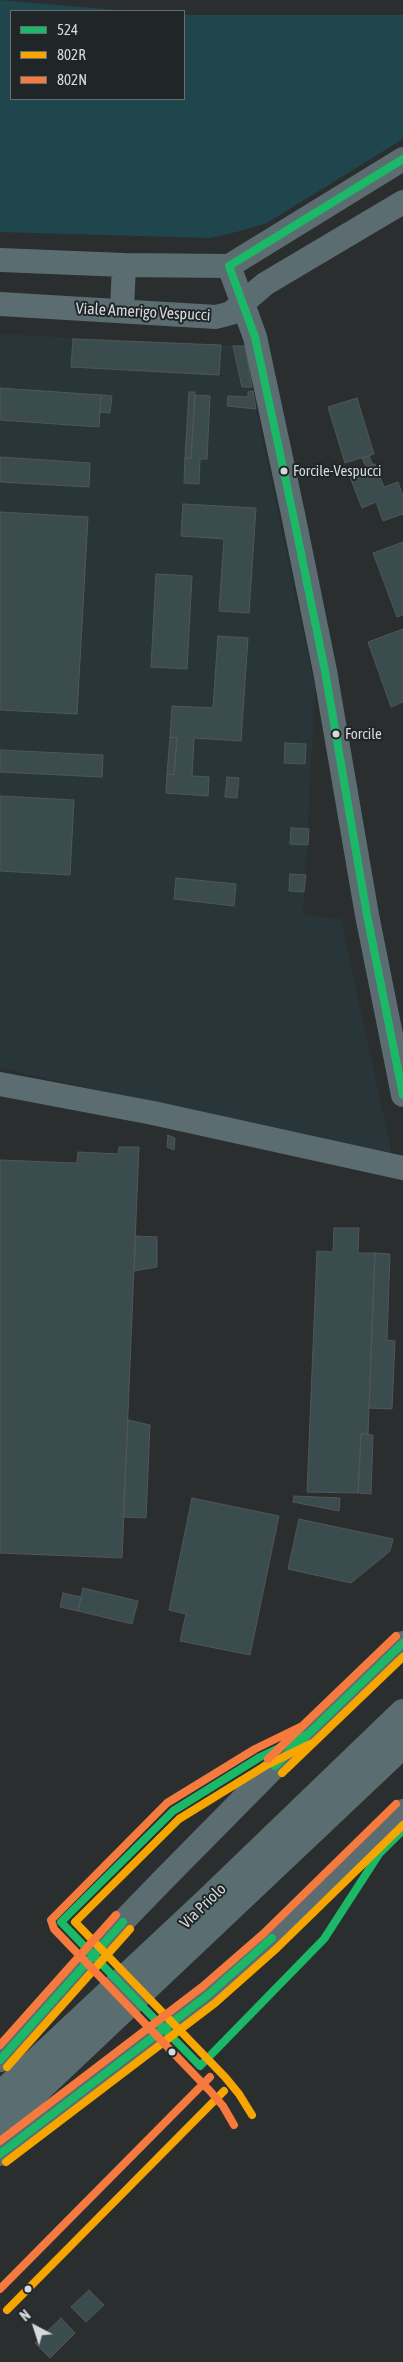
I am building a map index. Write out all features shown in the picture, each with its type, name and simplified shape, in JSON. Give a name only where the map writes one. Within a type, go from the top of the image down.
[{"type":"main road","name":"Via Priolo","points":[[0,2096],[209,1900],[403,1713]]},
{"type":"main road","name":"Via Priolo","points":[[0,2125],[403,1744]]},
{"type":"street","points":[[0,260],[124,265],[229,266],[403,159]]},
{"type":"street","points":[[364,182],[393,208]]},
{"type":"street","name":"Viale Amerigo Vespucci","points":[[0,304],[216,317],[231,313],[242,305],[252,293],[265,284],[393,208]]},
{"type":"street","points":[[122,310],[124,265]]},
{"type":"street","points":[[229,266],[255,337],[322,653],[366,915],[403,1095]]},
{"type":"street","points":[[0,1084],[163,1115],[403,1168]]},
{"type":"street","points":[[0,2060],[104,1942],[161,1882],[306,1735],[403,1643]]},
{"type":"street","points":[[0,2154],[208,1995],[403,1811]]},
{"type":"shaded area","points":[[0,0],[117,10],[10,10],[10,100],[185,100],[185,15],[403,15],[403,139],[267,223],[211,238],[0,232]]},
{"type":"shaded area","points":[[0,334],[245,346],[256,409],[315,689],[303,915],[341,919],[392,1155],[0,1068]]},
{"type":"building","points":[[73,339],[221,345],[219,375],[71,367]]},
{"type":"building","points":[[233,346],[245,346],[252,387],[242,387]]},
{"type":"building","points":[[0,388],[101,395],[99,427],[0,420]]},
{"type":"building","points":[[253,391],[256,409],[227,406],[228,396],[248,397],[248,392]]},
{"type":"building","points":[[189,392],[195,392],[191,458],[185,458]]},
{"type":"building","points":[[101,395],[112,396],[110,413],[100,412]]},
{"type":"building","points":[[195,395],[210,396],[207,459],[200,459],[199,484],[184,483],[185,458],[191,458]]},
{"type":"building","points":[[357,398],[374,454],[345,463],[328,407]]},
{"type":"building","points":[[369,456],[373,465],[366,467],[362,458]]},
{"type":"building","points":[[0,457],[90,463],[89,487],[0,482]]},
{"type":"building","points":[[375,464],[384,487],[398,482],[403,496],[403,514],[383,521],[376,502],[362,508],[349,474]]},
{"type":"building","points":[[183,504],[256,508],[249,613],[219,611],[224,539],[181,536]]},
{"type":"building","points":[[0,512],[88,517],[77,714],[0,710]]},
{"type":"building","points":[[403,542],[403,615],[397,617],[373,553]]},
{"type":"building","points":[[156,574],[192,576],[187,669],[151,667]]},
{"type":"building","points":[[403,629],[403,702],[391,707],[368,642]]},
{"type":"building","points":[[218,636],[248,638],[241,741],[194,738],[192,776],[209,777],[208,796],[166,793],[167,774],[174,775],[177,738],[170,737],[172,706],[213,708]]},
{"type":"building","points":[[170,737],[177,738],[174,775],[167,774]]},
{"type":"building","points":[[285,743],[306,744],[305,764],[284,763]]},
{"type":"building","points":[[0,750],[103,755],[102,777],[0,772]]},
{"type":"building","points":[[227,777],[239,778],[237,798],[225,797]]},
{"type":"building","points":[[0,796],[74,800],[70,875],[0,871]]},
{"type":"building","points":[[291,828],[309,829],[308,845],[290,844]]},
{"type":"building","points":[[290,874],[306,875],[304,892],[289,891]]},
{"type":"building","points":[[176,878],[236,884],[234,906],[174,899]]},
{"type":"building","points":[[168,1135],[175,1138],[174,1150],[167,1147]]},
{"type":"building","points":[[119,1147],[139,1147],[122,1558],[0,1553],[0,1160],[77,1163],[78,1152],[118,1154]]},
{"type":"building","points":[[334,1228],[359,1228],[358,1253],[375,1253],[368,1434],[361,1434],[358,1493],[307,1492],[317,1251],[333,1252]]},
{"type":"building","points":[[136,1236],[157,1237],[157,1267],[134,1271]]},
{"type":"building","points":[[375,1253],[390,1254],[387,1340],[395,1341],[392,1409],[369,1408]]},
{"type":"building","points":[[128,1420],[150,1425],[146,1518],[123,1517]]},
{"type":"building","points":[[361,1434],[373,1435],[371,1494],[358,1493]]},
{"type":"building","points":[[294,1496],[340,1498],[339,1511],[293,1502]]},
{"type":"building","points":[[192,1498],[279,1516],[250,1655],[180,1641],[186,1614],[169,1610]]},
{"type":"building","points":[[299,1519],[393,1539],[390,1551],[351,1583],[288,1569]]},
{"type":"building","points":[[83,1588],[138,1601],[132,1624],[78,1611]]},
{"type":"building","points":[[63,1593],[81,1597],[78,1611],[60,1607]]},
{"type":"building","points":[[89,2290],[104,2305],[86,2322],[71,2307]]},
{"type":"building","points":[[61,2318],[75,2333],[50,2358],[35,2343]]},
{"type":"transit line","name":"524","points":[[403,159],[229,266],[255,337],[293,514],[325,671],[367,915],[403,1095]]},
{"type":"transit line","name":"802N","points":[[268,1759],[396,1636]]},
{"type":"transit line","name":"524","points":[[275,1766],[403,1643]]},
{"type":"transit line","name":"802R","points":[[282,1773],[403,1657]]},
{"type":"transit line","name":"802N","points":[[234,2125],[223,2106],[210,2091],[54,1929],[51,1920],[167,1803],[255,1749],[302,1726]]},
{"type":"transit line","name":"524","points":[[306,1735],[260,1757],[173,1811],[61,1922],[200,2066],[324,1939],[379,1854],[403,1830]]},
{"type":"transit line","name":"802R","points":[[252,2115],[239,2094],[225,2077],[75,1922],[179,1819],[265,1766],[310,1744]]},
{"type":"transit line","name":"802N","points":[[0,2141],[202,1987],[263,1934],[396,1804]]},
{"type":"transit line","name":"802R","points":[[6,2162],[215,2003],[277,1948],[403,1825]]},
{"type":"transit line","name":"802N","points":[[0,2045],[116,1915]]},
{"type":"transit line","name":"524","points":[[0,2060],[123,1922]]},
{"type":"transit line","name":"802R","points":[[7,2067],[130,1929]]},
{"type":"transit line","name":"524","points":[[0,2154],[208,1995],[272,1938]]},
{"type":"transit line","name":"802N","points":[[0,2289],[210,2077]]},
{"type":"transit line","name":"802R","points":[[7,2310],[224,2091]]},
{"type":"place","name":"Forcile-Vespucci","points":[[284,471]]},
{"type":"place","name":"Forcile","points":[[336,734]]}]
